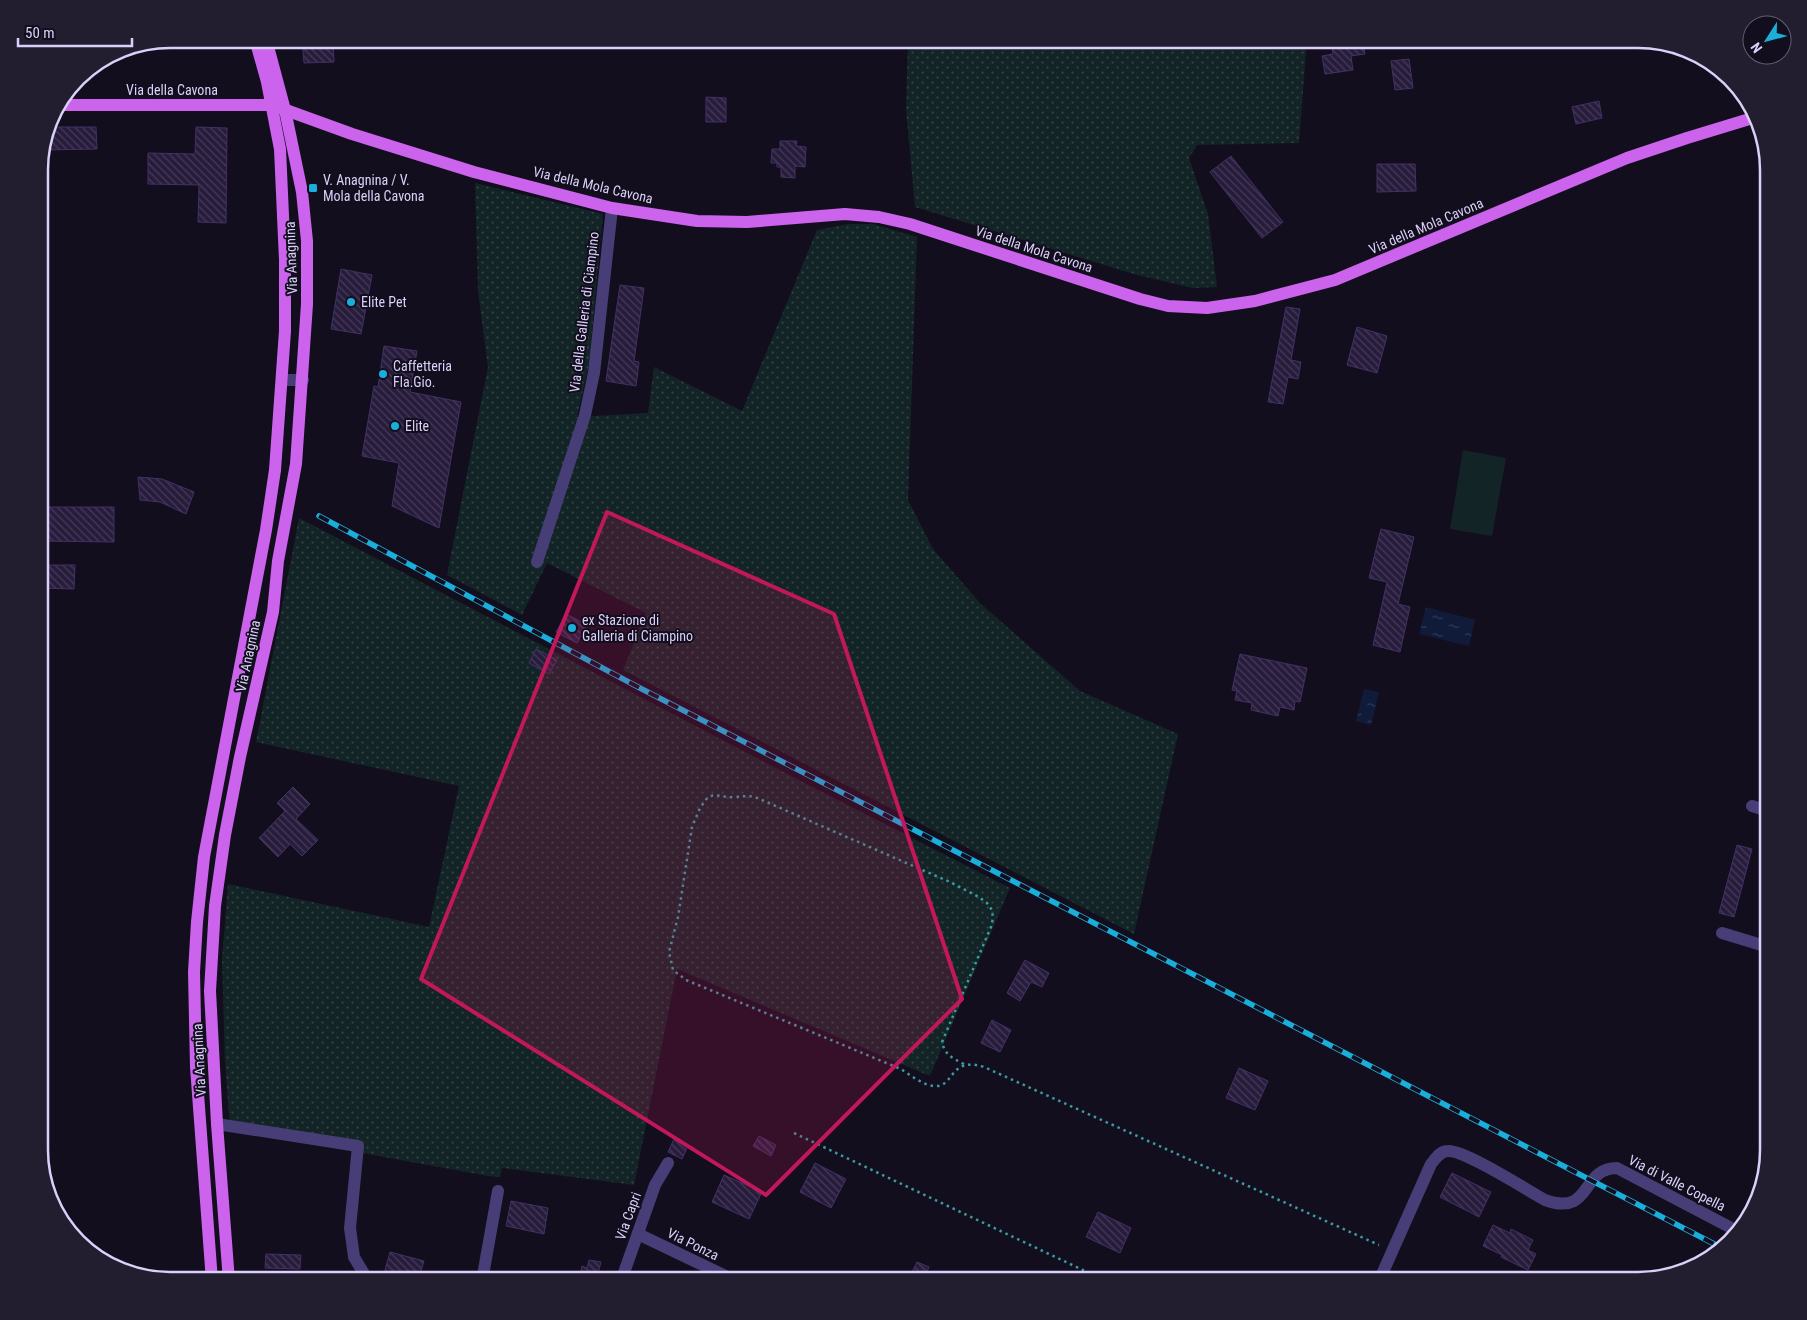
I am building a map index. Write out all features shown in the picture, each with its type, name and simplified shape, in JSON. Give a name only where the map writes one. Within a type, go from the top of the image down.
[{"type":"main road","name":"Via Anagnina","points":[[211,1272],[196,1067],[194,993],[197,922],[204,857],[273,488],[283,380],[285,331],[285,260],[280,149],[272,105],[257,48]]},
{"type":"main road","name":"Via Anagnina","points":[[228,1272],[217,1124],[210,991],[217,880],[240,757],[273,612],[278,561],[296,464],[307,304],[306,224],[300,180],[285,110],[268,48]]},
{"type":"main road","name":"Via della Cavona","points":[[66,105],[272,105],[285,110]]},
{"type":"main road","name":"Via della Mola Cavona","points":[[285,110],[352,134],[474,172],[612,208],[697,221],[764,221],[845,214],[879,217],[910,224],[1140,299],[1180,308],[1206,308],[1262,300],[1335,280],[1627,158],[1748,119]]},
{"type":"street","name":"Via della Galleria di Ciampino","points":[[537,562],[585,416],[594,373],[612,208]]},
{"type":"street","points":[[283,380],[303,380]]},
{"type":"street","points":[[1752,806],[1760,808]]},
{"type":"street","points":[[1722,933],[1760,945]]},
{"type":"street","points":[[217,1124],[358,1146],[350,1228],[354,1257],[362,1272]]},
{"type":"street","name":"Via di Valle Copella","points":[[1382,1272],[1431,1164],[1438,1154],[1448,1150],[1463,1154],[1557,1205],[1568,1204],[1580,1197],[1599,1173],[1607,1168],[1617,1168],[1731,1228]]},
{"type":"street","name":"Via Capri","points":[[623,1272],[655,1185],[668,1163]]},
{"type":"street","points":[[484,1272],[498,1191]]},
{"type":"street","name":"Via Ponza","points":[[638,1234],[717,1272]]},
{"type":"path","points":[[964,1064],[955,1071],[945,1084],[930,1086],[901,1069],[686,980],[673,970],[669,952],[678,917],[692,827],[700,808],[708,797],[720,794],[735,797],[755,796],[950,882],[987,903],[992,910],[991,927],[942,1042],[946,1054],[964,1064],[984,1067],[1392,1251]]},
{"type":"path","points":[[794,1133],[1087,1272]]},
{"type":"highlighted area","points":[[607,512],[834,614],[962,999],[766,1195],[421,979]]},
{"type":"shaded area","points":[[908,48],[1306,48],[1299,143],[1197,145],[1189,158],[1208,214],[1217,287],[1193,288],[1137,275],[915,207],[906,110]]},
{"type":"shaded area","points":[[475,183],[603,214],[589,364],[577,417],[648,413],[654,367],[742,411],[817,230],[848,224],[873,224],[917,237],[908,500],[933,549],[980,603],[1080,691],[1178,734],[1134,934],[623,670],[646,613],[547,563],[522,615],[447,575],[488,367],[478,291]]},
{"type":"shaded area","points":[[1463,450],[1506,458],[1492,536],[1450,529]]},
{"type":"shaded area","points":[[299,518],[795,778],[1010,888],[930,1076],[677,969],[634,1185],[502,1168],[500,1177],[488,1176],[230,1129],[225,1062],[222,960],[228,884],[429,927],[459,786],[256,742]]},
{"type":"water","points":[[1426,607],[1475,620],[1469,646],[1419,634]]},
{"type":"water","points":[[1364,689],[1379,692],[1371,725],[1356,721]]},
{"type":"building","points":[[303,48],[333,48],[334,62],[304,63]]},
{"type":"building","points":[[1332,48],[1364,48],[1365,54],[1351,56],[1353,70],[1325,74],[1322,56],[1333,54]]},
{"type":"building","points":[[1409,59],[1413,88],[1395,90],[1391,61]]},
{"type":"building","points":[[706,97],[726,98],[726,122],[706,122]]},
{"type":"building","points":[[1599,101],[1602,118],[1576,124],[1572,107]]},
{"type":"building","points":[[56,127],[96,127],[97,149],[50,150]]},
{"type":"building","points":[[196,127],[227,128],[226,223],[198,222],[199,185],[148,184],[148,153],[195,154]]},
{"type":"building","points":[[780,141],[797,141],[796,146],[806,147],[805,167],[795,166],[795,178],[781,177],[781,167],[777,167],[777,163],[771,163],[772,149],[780,149]]},
{"type":"building","points":[[1231,156],[1283,222],[1262,238],[1210,172]]},
{"type":"building","points":[[1377,164],[1415,164],[1416,191],[1377,192]]},
{"type":"building","name":"Elite Pet","points":[[341,269],[372,275],[361,334],[331,329]]},
{"type":"building","points":[[620,285],[644,288],[634,361],[639,362],[636,386],[606,381]]},
{"type":"building","points":[[1286,307],[1300,309],[1291,360],[1301,362],[1298,379],[1288,377],[1283,404],[1268,402]]},
{"type":"building","points":[[1357,327],[1387,336],[1377,373],[1347,365]]},
{"type":"building","points":[[384,346],[417,351],[410,392],[461,402],[439,528],[392,506],[399,463],[362,456],[374,386],[378,387]]},
{"type":"building","points":[[138,477],[162,479],[194,492],[186,514],[160,502],[140,500]]},
{"type":"building","points":[[48,507],[114,507],[114,542],[48,541]]},
{"type":"building","points":[[1381,529],[1414,537],[1398,604],[1410,607],[1400,652],[1373,645],[1387,582],[1369,578]]},
{"type":"building","points":[[48,565],[75,565],[74,589],[48,588]]},
{"type":"building","name":"ex Stazione di Galleria di Ciampino","points":[[566,614],[587,625],[577,643],[556,632]]},
{"type":"building","points":[[536,649],[557,660],[549,674],[529,663]]},
{"type":"building","points":[[1240,654],[1307,668],[1300,702],[1295,701],[1294,710],[1280,707],[1278,716],[1251,710],[1252,703],[1235,700],[1237,691],[1232,690]]},
{"type":"building","points":[[293,787],[310,804],[296,819],[318,840],[302,856],[290,844],[278,857],[259,838],[285,811],[277,803]]},
{"type":"building","points":[[1737,845],[1752,849],[1734,917],[1719,913]]},
{"type":"building","points":[[1025,960],[1049,973],[1042,987],[1031,982],[1020,1001],[1007,993]]},
{"type":"building","points":[[992,1020],[1011,1030],[1000,1052],[981,1043]]},
{"type":"building","points":[[1239,1068],[1268,1081],[1255,1110],[1226,1098]]},
{"type":"building","points":[[759,1136],[776,1145],[771,1156],[753,1146]]},
{"type":"building","points":[[674,1139],[688,1146],[682,1159],[668,1152]]},
{"type":"building","points":[[815,1163],[846,1179],[831,1208],[800,1192]]},
{"type":"building","points":[[1452,1173],[1491,1192],[1479,1217],[1440,1197]]},
{"type":"building","points":[[724,1175],[762,1192],[749,1219],[712,1202]]},
{"type":"building","points":[[511,1201],[548,1208],[544,1234],[506,1226]]},
{"type":"building","points":[[1098,1212],[1131,1228],[1120,1253],[1086,1237]]},
{"type":"building","points":[[1493,1225],[1510,1233],[1511,1229],[1533,1240],[1528,1250],[1536,1254],[1528,1270],[1483,1246]]},
{"type":"building","points":[[390,1252],[424,1261],[421,1272],[384,1272]]},
{"type":"building","points":[[266,1254],[301,1255],[300,1269],[265,1268]]},
{"type":"building","points":[[589,1260],[601,1262],[598,1272],[581,1272],[582,1266],[587,1268]]},
{"type":"building","points":[[917,1262],[929,1267],[927,1272],[912,1272]]},
{"type":"railway","points":[[319,516],[638,687],[1715,1244]]},
{"type":"place","name":"V. Anagnina / V. Mola della Cavona","points":[[313,188]]},
{"type":"place","name":"Elite Pet","points":[[351,302]]},
{"type":"place","name":"Caffetteria Fla.Gio.","points":[[383,374]]},
{"type":"place","name":"Elite","points":[[395,426]]},
{"type":"place","name":"ex Stazione di Galleria di Ciampino","points":[[572,628]]}]
